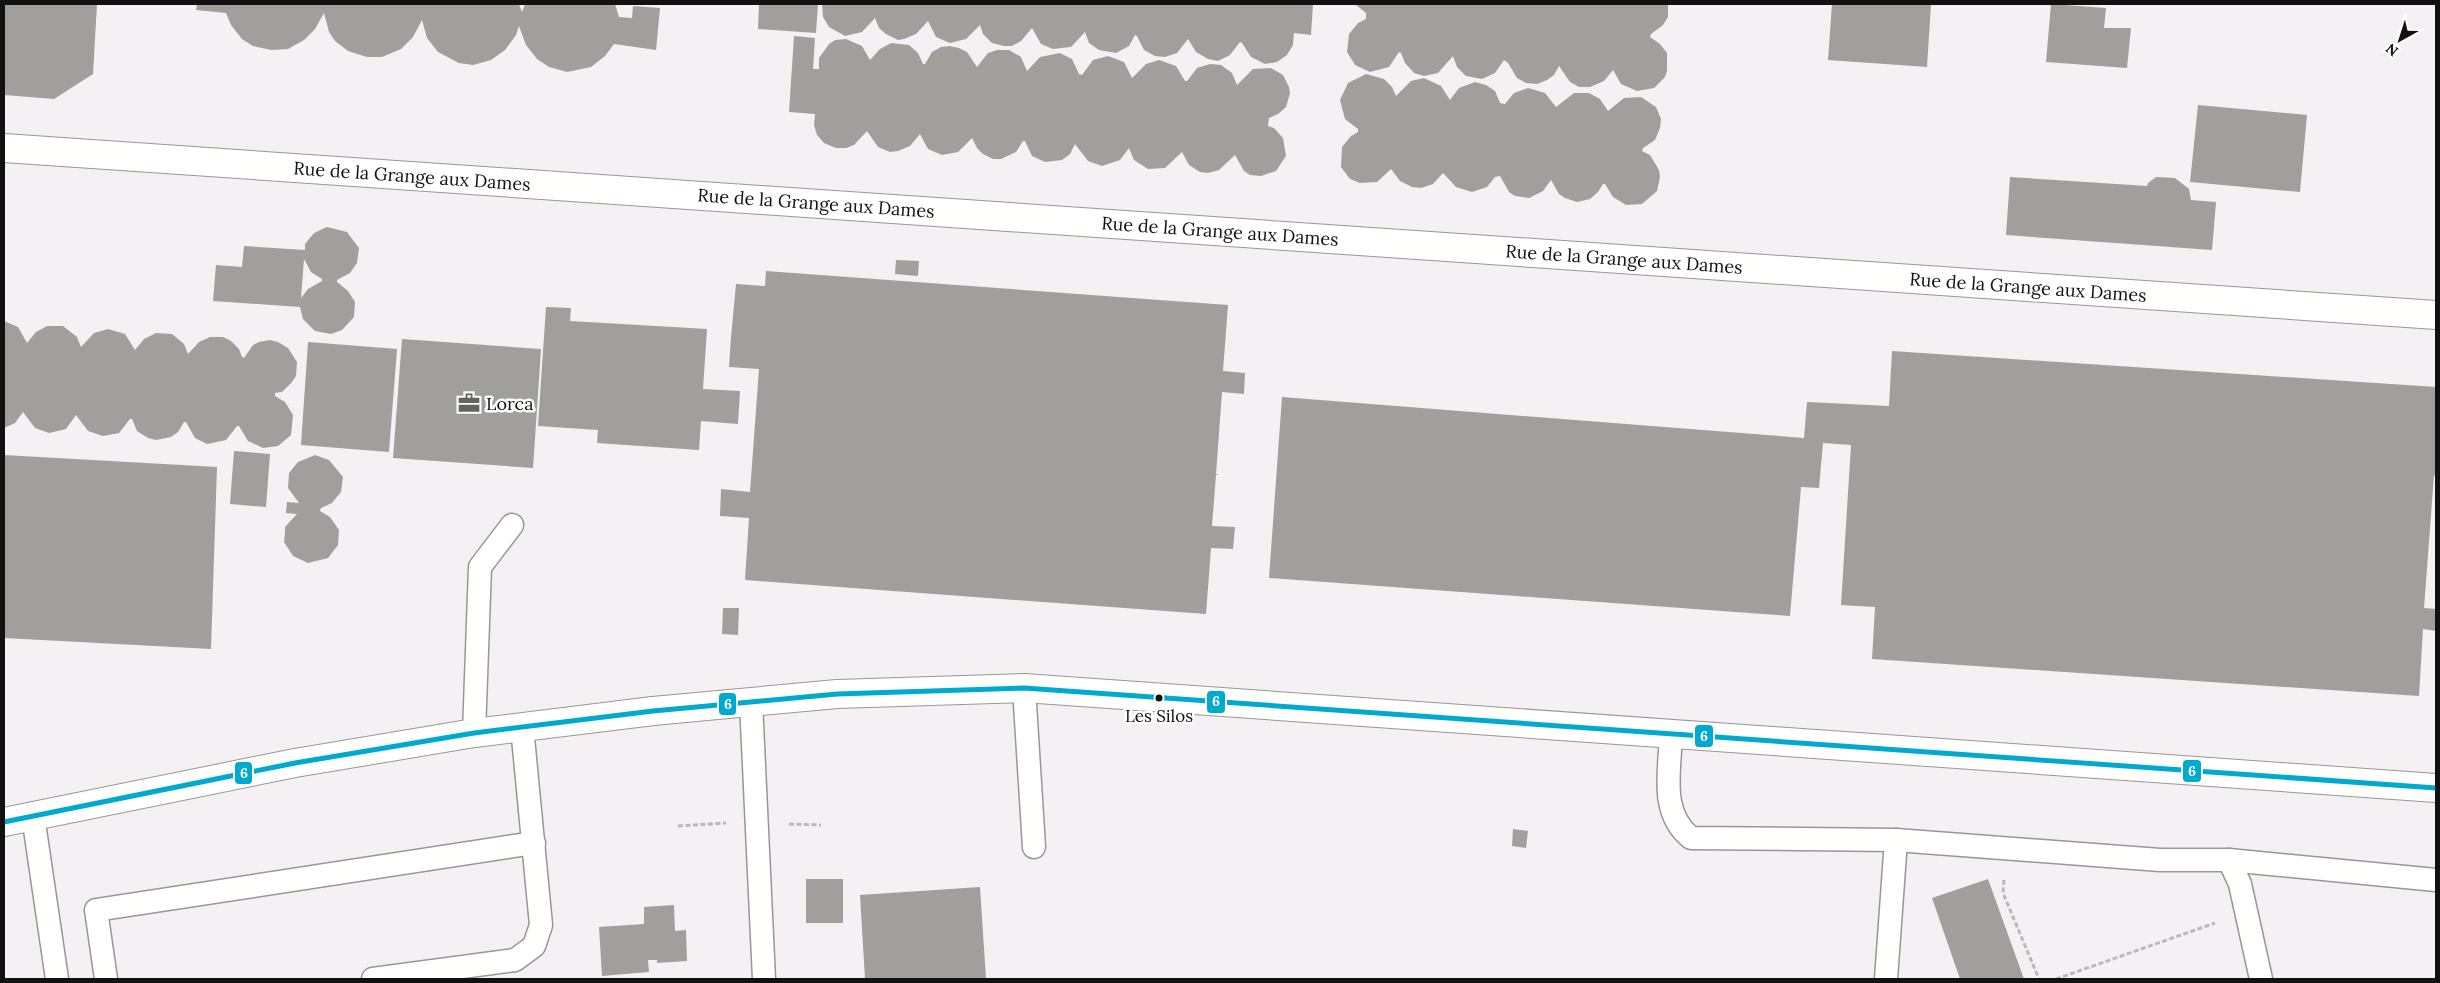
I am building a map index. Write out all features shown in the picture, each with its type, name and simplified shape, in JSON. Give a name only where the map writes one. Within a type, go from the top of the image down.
[{"type":"street","name":"Rue de la Grange aux Dames","points":[[4,148],[2436,315]]},
{"type":"street","points":[[4,822],[295,763],[474,732],[653,710],[837,694],[1024,688],[2436,788]]},
{"type":"lane","points":[[474,732],[480,567],[512,525]]},
{"type":"lane","points":[[1024,688],[1034,847]]},
{"type":"lane","points":[[751,702],[764,979]]},
{"type":"lane","points":[[373,979],[515,960],[534,946],[542,925],[522,727]]},
{"type":"lane","points":[[1672,734],[1668,800],[1680,829],[1691,838],[1896,840],[2160,860],[2229,860],[2436,880]]},
{"type":"lane","points":[[33,816],[57,979]]},
{"type":"lane","points":[[1886,979],[1896,840]]},
{"type":"lane","points":[[106,979],[96,910],[534,843]]},
{"type":"lane","points":[[2229,860],[2240,884],[2261,979]]},
{"type":"path","points":[[2006,849],[2003,892],[2039,979]]},
{"type":"path","points":[[2056,979],[2207,924],[2231,920],[2247,914]]},
{"type":"shaded area","points":[[4,4],[2436,4],[2436,979],[4,979]]},
{"type":"building","points":[[4,4],[97,4],[93,74],[54,99],[4,95]]},
{"type":"building","points":[[197,4],[519,4],[522,12],[525,4],[615,4],[619,17],[632,18],[633,6],[660,8],[656,50],[614,44],[605,56],[591,67],[567,72],[549,67],[537,59],[526,45],[519,26],[516,35],[505,50],[491,60],[473,65],[459,63],[438,52],[427,38],[422,20],[413,37],[401,49],[382,57],[367,57],[348,51],[335,41],[329,32],[324,13],[315,29],[304,40],[288,49],[271,50],[253,46],[242,39],[231,25],[226,13],[196,10]]},
{"type":"building","points":[[759,4],[818,4],[816,33],[758,29]]},
{"type":"building","points":[[822,4],[1313,4],[1311,35],[1294,33],[1293,45],[1287,55],[1277,62],[1265,64],[1251,57],[1240,42],[1230,55],[1218,61],[1208,59],[1196,52],[1188,39],[1177,53],[1165,57],[1155,56],[1144,50],[1135,35],[1129,46],[1116,53],[1099,50],[1089,43],[1085,32],[1071,47],[1053,49],[1041,44],[1032,28],[1021,41],[1012,46],[992,43],[983,34],[980,25],[966,39],[950,43],[936,37],[928,21],[916,34],[904,39],[898,40],[886,34],[879,28],[875,18],[862,32],[845,36],[829,27],[823,17]]},
{"type":"building","points":[[1355,4],[1668,4],[1668,17],[1663,25],[1651,34],[1650,37],[1660,44],[1667,53],[1667,71],[1665,77],[1654,88],[1637,91],[1621,84],[1613,70],[1604,81],[1590,87],[1579,87],[1570,82],[1559,66],[1554,75],[1547,80],[1537,84],[1526,83],[1517,78],[1504,60],[1495,73],[1482,79],[1466,76],[1457,67],[1453,56],[1438,73],[1424,76],[1414,73],[1405,63],[1399,52],[1389,67],[1370,72],[1355,65],[1347,52],[1349,34],[1358,23],[1366,19],[1366,13]]},
{"type":"building","points":[[1832,4],[1931,4],[1927,67],[1828,60]]},
{"type":"building","points":[[2051,4],[2106,8],[2104,28],[2131,28],[2127,68],[2046,62]]},
{"type":"building","points":[[794,36],[815,38],[813,69],[819,69],[819,58],[829,44],[835,40],[846,39],[862,46],[870,60],[880,49],[891,43],[909,45],[918,53],[923,64],[925,64],[932,52],[941,47],[949,46],[967,52],[977,67],[988,53],[997,50],[1009,50],[1021,57],[1027,71],[1040,57],[1060,53],[1072,59],[1079,74],[1082,75],[1093,60],[1108,56],[1124,62],[1132,78],[1146,64],[1159,60],[1176,66],[1185,81],[1197,68],[1210,64],[1221,65],[1232,73],[1237,85],[1253,69],[1271,68],[1283,75],[1289,87],[1290,93],[1286,107],[1278,114],[1269,118],[1268,126],[1274,128],[1283,138],[1286,156],[1276,171],[1261,176],[1250,175],[1244,171],[1235,155],[1219,170],[1208,173],[1200,172],[1189,165],[1182,152],[1165,168],[1148,169],[1134,160],[1129,148],[1120,160],[1102,166],[1088,161],[1075,144],[1070,154],[1062,160],[1045,162],[1032,156],[1025,141],[1023,141],[1016,152],[1001,159],[993,159],[983,154],[977,148],[972,138],[958,152],[942,155],[928,149],[920,134],[910,146],[898,151],[890,152],[878,147],[867,131],[854,145],[846,148],[836,148],[824,143],[817,135],[814,125],[815,114],[789,112]]},
{"type":"building","points":[[1366,74],[1384,79],[1392,87],[1396,96],[1411,81],[1424,78],[1441,86],[1450,100],[1459,88],[1475,82],[1486,85],[1495,91],[1500,103],[1505,104],[1514,93],[1528,88],[1545,93],[1556,107],[1574,93],[1589,93],[1600,99],[1608,111],[1624,98],[1641,97],[1656,107],[1661,119],[1660,128],[1655,140],[1643,148],[1642,151],[1650,155],[1659,170],[1660,177],[1657,191],[1642,204],[1626,205],[1613,197],[1605,184],[1590,199],[1577,202],[1559,194],[1551,180],[1543,191],[1529,198],[1515,196],[1509,192],[1500,176],[1495,177],[1487,187],[1472,192],[1456,187],[1443,173],[1433,184],[1421,188],[1412,187],[1400,181],[1391,169],[1377,182],[1360,183],[1350,179],[1341,167],[1342,147],[1351,136],[1358,132],[1358,129],[1345,119],[1340,100],[1348,83]]},
{"type":"building","points":[[2198,105],[2307,115],[2300,192],[2190,182]]},
{"type":"building","points":[[2010,177],[2147,186],[2156,177],[2175,178],[2189,189],[2191,200],[2216,202],[2212,250],[2006,235]]},
{"type":"building","points":[[327,227],[347,232],[359,248],[357,263],[350,273],[337,280],[348,291],[355,302],[354,317],[342,330],[331,334],[315,331],[303,319],[300,307],[213,301],[216,265],[242,267],[244,246],[305,250],[305,244],[314,233]],"holes":[[[304,259],[311,272],[322,279],[322,281],[308,289],[301,298]]]},
{"type":"building","points":[[896,260],[919,261],[918,276],[895,274]]},
{"type":"building","points":[[766,271],[1228,305],[1223,371],[1245,373],[1244,394],[1222,392],[1216,474],[1219,475],[1216,475],[1212,526],[1235,527],[1233,549],[1211,548],[1206,614],[745,580],[749,518],[720,516],[721,489],[750,492],[759,369],[729,367],[731,337],[736,284],[765,286]]},
{"type":"building","points":[[546,307],[571,308],[570,321],[707,329],[703,389],[740,391],[738,424],[701,421],[699,450],[597,443],[598,430],[538,426]]},
{"type":"building","points":[[4,321],[18,327],[27,343],[36,332],[47,326],[63,326],[77,337],[81,347],[94,333],[108,329],[125,334],[135,350],[144,339],[156,333],[172,334],[184,344],[188,354],[199,342],[210,337],[223,337],[231,341],[244,358],[253,345],[259,342],[270,340],[278,342],[288,348],[297,362],[296,376],[292,382],[282,392],[275,393],[275,396],[285,402],[293,415],[291,435],[278,446],[263,448],[248,441],[239,426],[237,426],[226,440],[207,444],[195,438],[186,422],[184,422],[178,432],[171,437],[156,440],[148,438],[137,431],[132,419],[130,419],[119,433],[103,436],[88,431],[76,415],[66,429],[49,433],[35,428],[23,412],[15,423],[4,428]]},
{"type":"building","points":[[402,339],[541,349],[533,468],[393,458]]},
{"type":"building","points":[[308,342],[397,349],[389,452],[301,445]]},
{"type":"building","points":[[1892,351],[2436,387],[2436,476],[2434,475],[2424,608],[2436,609],[2436,631],[2423,629],[2419,696],[1872,659],[1875,607],[1841,605],[1851,445],[1823,443],[1819,488],[1801,487],[1790,616],[1269,578],[1282,397],[1804,438],[1807,402],[1889,406]]},
{"type":"building","points":[[234,451],[270,454],[266,507],[230,504]]},
{"type":"building","points":[[4,455],[217,467],[211,649],[4,638]]},
{"type":"building","points":[[315,455],[329,460],[343,477],[341,492],[332,503],[321,508],[320,511],[330,517],[339,530],[338,545],[328,558],[308,563],[293,556],[284,542],[285,527],[297,514],[286,513],[287,502],[299,503],[288,488],[289,473],[298,462]]},
{"type":"building","points":[[723,608],[739,608],[738,635],[722,634]]},
{"type":"building","points":[[1513,829],[1528,831],[1526,848],[1512,846]]},
{"type":"building","points":[[806,879],[843,879],[843,923],[806,923]]},
{"type":"building","points":[[1988,879],[2024,979],[1960,979],[1932,898]]},
{"type":"building","points":[[980,887],[986,979],[865,979],[860,895]]},
{"type":"building","points":[[674,905],[675,931],[686,930],[687,961],[657,963],[657,960],[648,960],[649,972],[602,976],[599,927],[644,924],[644,907]]},
{"type":"transit line","name":"6","points":[[4,822],[295,763],[474,733],[653,711],[837,694],[1024,688],[2436,788]]},
{"type":"place","name":"Lorca","points":[[469,403]]},
{"type":"place","name":"Les Silos","points":[[1159,698]]}]
